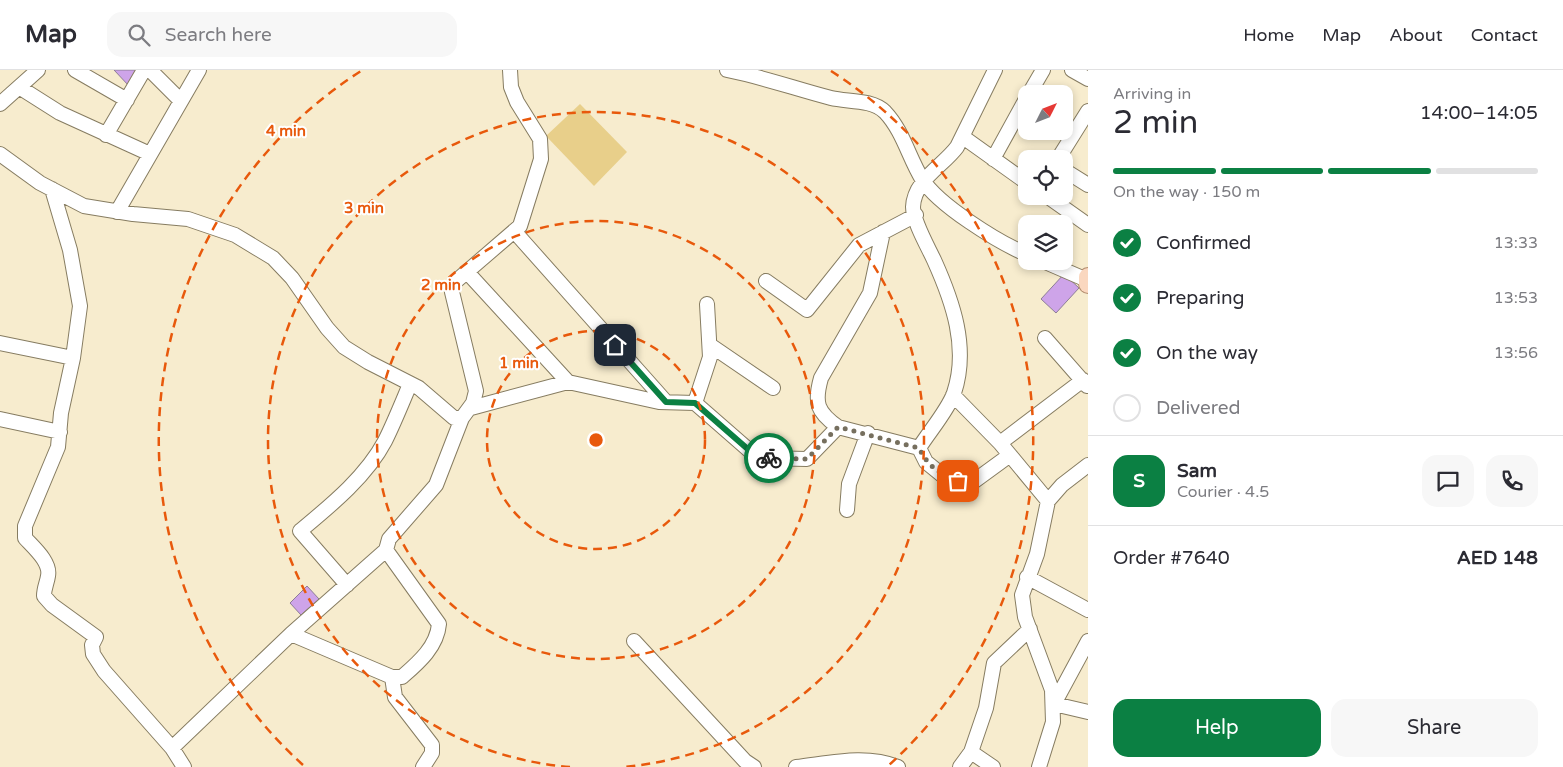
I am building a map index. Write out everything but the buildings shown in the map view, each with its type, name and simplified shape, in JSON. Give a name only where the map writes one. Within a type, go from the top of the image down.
[{"type":"street","points":[[75,70],[127,100]]},
{"type":"street","points":[[106,135],[144,70]]},
{"type":"street","points":[[150,70],[180,100]]},
{"type":"street","points":[[117,212],[199,70]]},
{"type":"street","points":[[172,748],[291,634],[386,550],[389,539],[436,485],[476,391],[452,292],[455,282],[520,226],[541,159],[542,150],[534,127],[517,102],[511,87],[510,70]]},
{"type":"street","points":[[729,70],[832,98],[861,101],[884,111],[904,142],[922,180],[945,204],[1018,251]]},
{"type":"street","points":[[919,448],[953,395],[961,362],[958,329],[943,280],[913,207],[922,180],[950,157],[963,137],[995,70]]},
{"type":"street","points":[[1034,85],[1042,70]]},
{"type":"street","points":[[1072,70],[1088,79]]},
{"type":"street","points":[[0,104],[35,71]]},
{"type":"street","points":[[19,87],[60,114],[150,154]]},
{"type":"street","points":[[1064,150],[1088,111]]},
{"type":"street","points":[[993,159],[1018,114]]},
{"type":"street","points":[[963,137],[1018,176]]},
{"type":"street","points":[[0,154],[52,189],[84,206],[117,212],[188,219],[235,235],[273,258],[292,278],[327,328],[344,347],[368,362],[419,388],[454,418],[568,382],[666,402],[695,403],[758,458],[807,459],[838,427]]},
{"type":"street","points":[[1073,176],[1088,185]]},
{"type":"street","points":[[52,189],[70,250],[80,306],[61,412],[58,447],[25,526],[25,538],[46,562],[49,574],[45,584],[44,596],[52,605],[96,636],[92,645],[93,654],[104,671],[172,748],[184,767]]},
{"type":"street","points":[[1060,205],[1088,225]]},
{"type":"street","points":[[766,281],[807,310],[859,245],[916,215]]},
{"type":"street","points":[[514,231],[666,402]]},
{"type":"street","points":[[883,232],[870,293],[821,378],[817,392],[820,410],[824,417],[838,427],[868,433],[919,448],[926,462],[942,475],[958,481],[973,482],[1010,455]]},
{"type":"street","points":[[1064,270],[1088,280]]},
{"type":"street","points":[[468,272],[568,382]]},
{"type":"street","points":[[695,403],[710,357],[707,304]]},
{"type":"street","points":[[1000,443],[1086,384],[1044,338]]},
{"type":"street","points":[[0,343],[72,358]]},
{"type":"street","points":[[710,345],[774,388]]},
{"type":"street","points":[[347,585],[300,532],[331,505],[366,469],[384,442],[410,384]]},
{"type":"street","points":[[953,395],[1000,443],[1048,501]]},
{"type":"street","points":[[0,419],[60,432]]},
{"type":"street","points":[[847,510],[849,484],[868,433]]},
{"type":"street","points":[[1039,767],[1053,722],[1054,704],[1046,669],[1025,617],[1022,595],[1037,554],[1048,501],[1062,485],[1088,465]]},
{"type":"street","points":[[291,634],[392,677],[402,678],[418,663],[438,637],[439,624],[386,550]]},
{"type":"street","points":[[1027,577],[1088,610]]},
{"type":"street","points":[[960,767],[971,752],[986,708],[994,662],[1030,629]]},
{"type":"street","points":[[1054,704],[1088,641]]},
{"type":"street","points":[[634,642],[745,761],[754,767]]},
{"type":"street","points":[[392,677],[395,697],[432,745],[432,753],[423,767]]},
{"type":"street","points":[[1054,704],[1088,712]]},
{"type":"street","points":[[971,752],[993,767]]},
{"type":"street","points":[[796,767],[884,762],[898,767]]},
{"type":"shaded area","points":[[580,104],[627,152],[594,186],[546,136]]},
{"type":"way so far","points":[[769,458],[807,459],[838,427],[868,433],[919,448],[926,462],[942,475],[958,481]]},
{"type":"route","points":[[615,345],[666,402],[695,403],[758,458],[769,458]]}]
